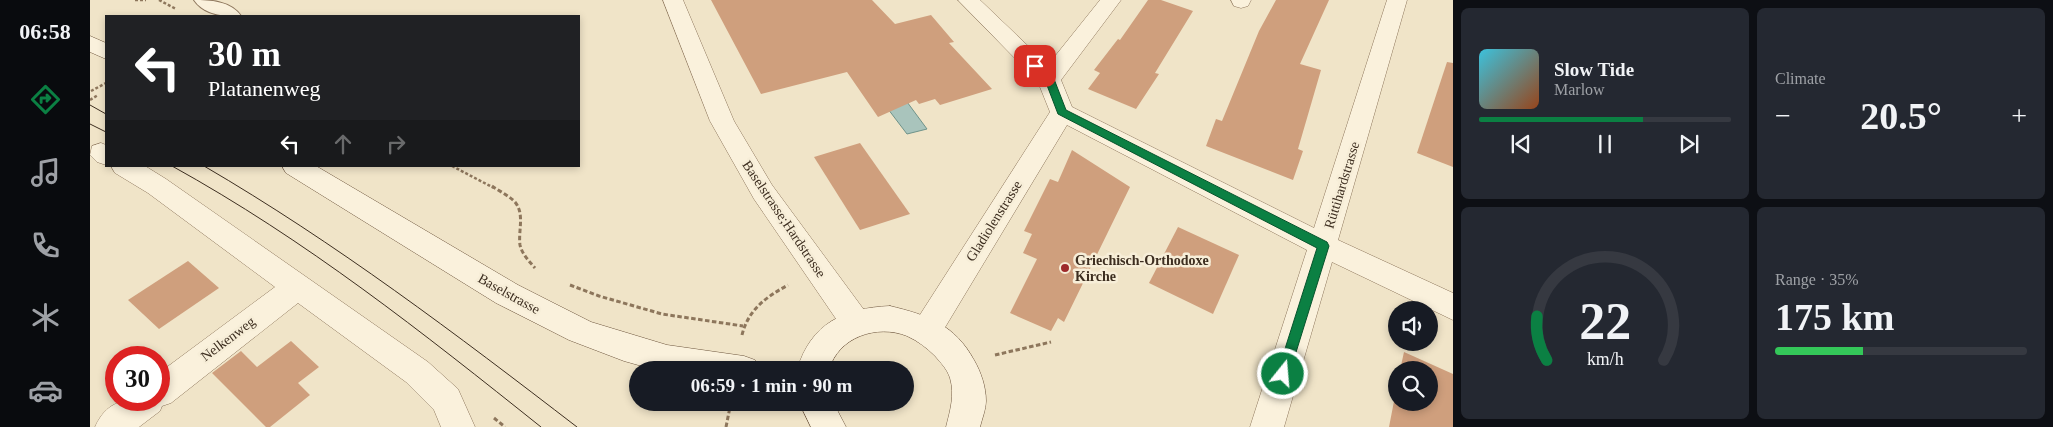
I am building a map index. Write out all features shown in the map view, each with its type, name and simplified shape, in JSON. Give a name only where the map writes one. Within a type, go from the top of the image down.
[{"type":"street","name":"Baselstrasse;Hardstrasse","points":[[673,0],[722,121],[763,192],[856,323]]},
{"type":"street","points":[[968,0],[1049,79],[1062,112],[1323,246],[1453,307]]},
{"type":"street","points":[[1049,79],[1111,0]]},
{"type":"street","name":"Rüttihardstrasse","points":[[1267,427],[1398,0]]},
{"type":"street","points":[[90,42],[105,51]]},
{"type":"street","name":"Gladiolenstrasse","points":[[927,330],[1062,112]]},
{"type":"street","points":[[125,167],[157,186],[417,372],[452,413]]},
{"type":"street","name":"Baselstrasse","points":[[297,167],[507,294],[580,331],[624,347],[681,361]]},
{"type":"street","name":"Nelkenweg","points":[[170,384],[298,286]]},
{"type":"street","points":[[817,361],[819,353],[826,343],[839,332],[856,323],[873,319],[892,319],[905,321],[927,330],[953,352],[967,378],[970,402],[963,427]]},
{"type":"street","points":[[112,427],[133,411]]},
{"type":"street","points":[[820,411],[828,427]]},
{"type":"lane","points":[[203,0],[230,15]]},
{"type":"path","points":[[135,0],[146,0]]},
{"type":"path","points":[[90,91],[105,84]]},
{"type":"path","points":[[90,91],[98,95],[90,100]]},
{"type":"path","points":[[454,167],[509,197],[518,206],[520,225],[518,244],[526,260],[537,269]]},
{"type":"path","points":[[567,284],[599,296],[662,314],[744,326]]},
{"type":"path","points":[[994,356],[1052,342]]},
{"type":"path","points":[[726,427],[729,411]]},
{"type":"water","points":[[896,87],[927,129],[907,134],[888,109]]},
{"type":"building","points":[[711,0],[872,0],[895,24],[931,15],[954,42],[949,43],[992,89],[940,105],[935,99],[919,104],[916,100],[878,117],[847,72],[761,94]]},
{"type":"building","points":[[1148,0],[1161,0],[1193,11],[1155,73],[1159,74],[1136,109],[1088,89],[1100,73],[1094,70],[1118,39],[1120,40]]},
{"type":"building","points":[[1276,0],[1329,0],[1300,64],[1321,70],[1298,149],[1303,151],[1293,180],[1206,146],[1216,119],[1222,121],[1259,31]]},
{"type":"building","points":[[1447,62],[1453,63],[1453,167],[1417,153]]},
{"type":"building","points":[[860,143],[910,214],[860,230],[814,157]]},
{"type":"building","points":[[1072,150],[1130,187],[1064,322],[1058,318],[1051,331],[1010,313],[1037,259],[1023,253],[1032,234],[1024,231],[1050,179],[1058,182]]},
{"type":"building","points":[[1178,227],[1239,255],[1213,314],[1149,283]]},
{"type":"building","points":[[188,261],[219,288],[159,329],[128,300]]},
{"type":"building","points":[[291,341],[319,367],[298,383],[310,395],[270,427],[266,427],[212,373],[241,351],[257,367]]},
{"type":"building","points":[[1404,352],[1424,361],[1402,361]]},
{"type":"building","points":[[1438,367],[1453,374],[1453,427],[1389,427],[1392,411],[1438,411]]},
{"type":"tram line","points":[[90,105],[105,113]]},
{"type":"tram line","points":[[90,124],[105,132]]},
{"type":"tram line","points":[[174,167],[316,256],[407,322],[541,427]]},
{"type":"tram line","points":[[206,167],[301,226],[395,290],[577,427]]},
{"type":"place","name":"Griechisch-Orthodoxe Kirche","points":[[1065,268]]},
{"type":"route","points":[[1035,66],[1049,79],[1062,112],[1323,246],[1283,374]]}]
